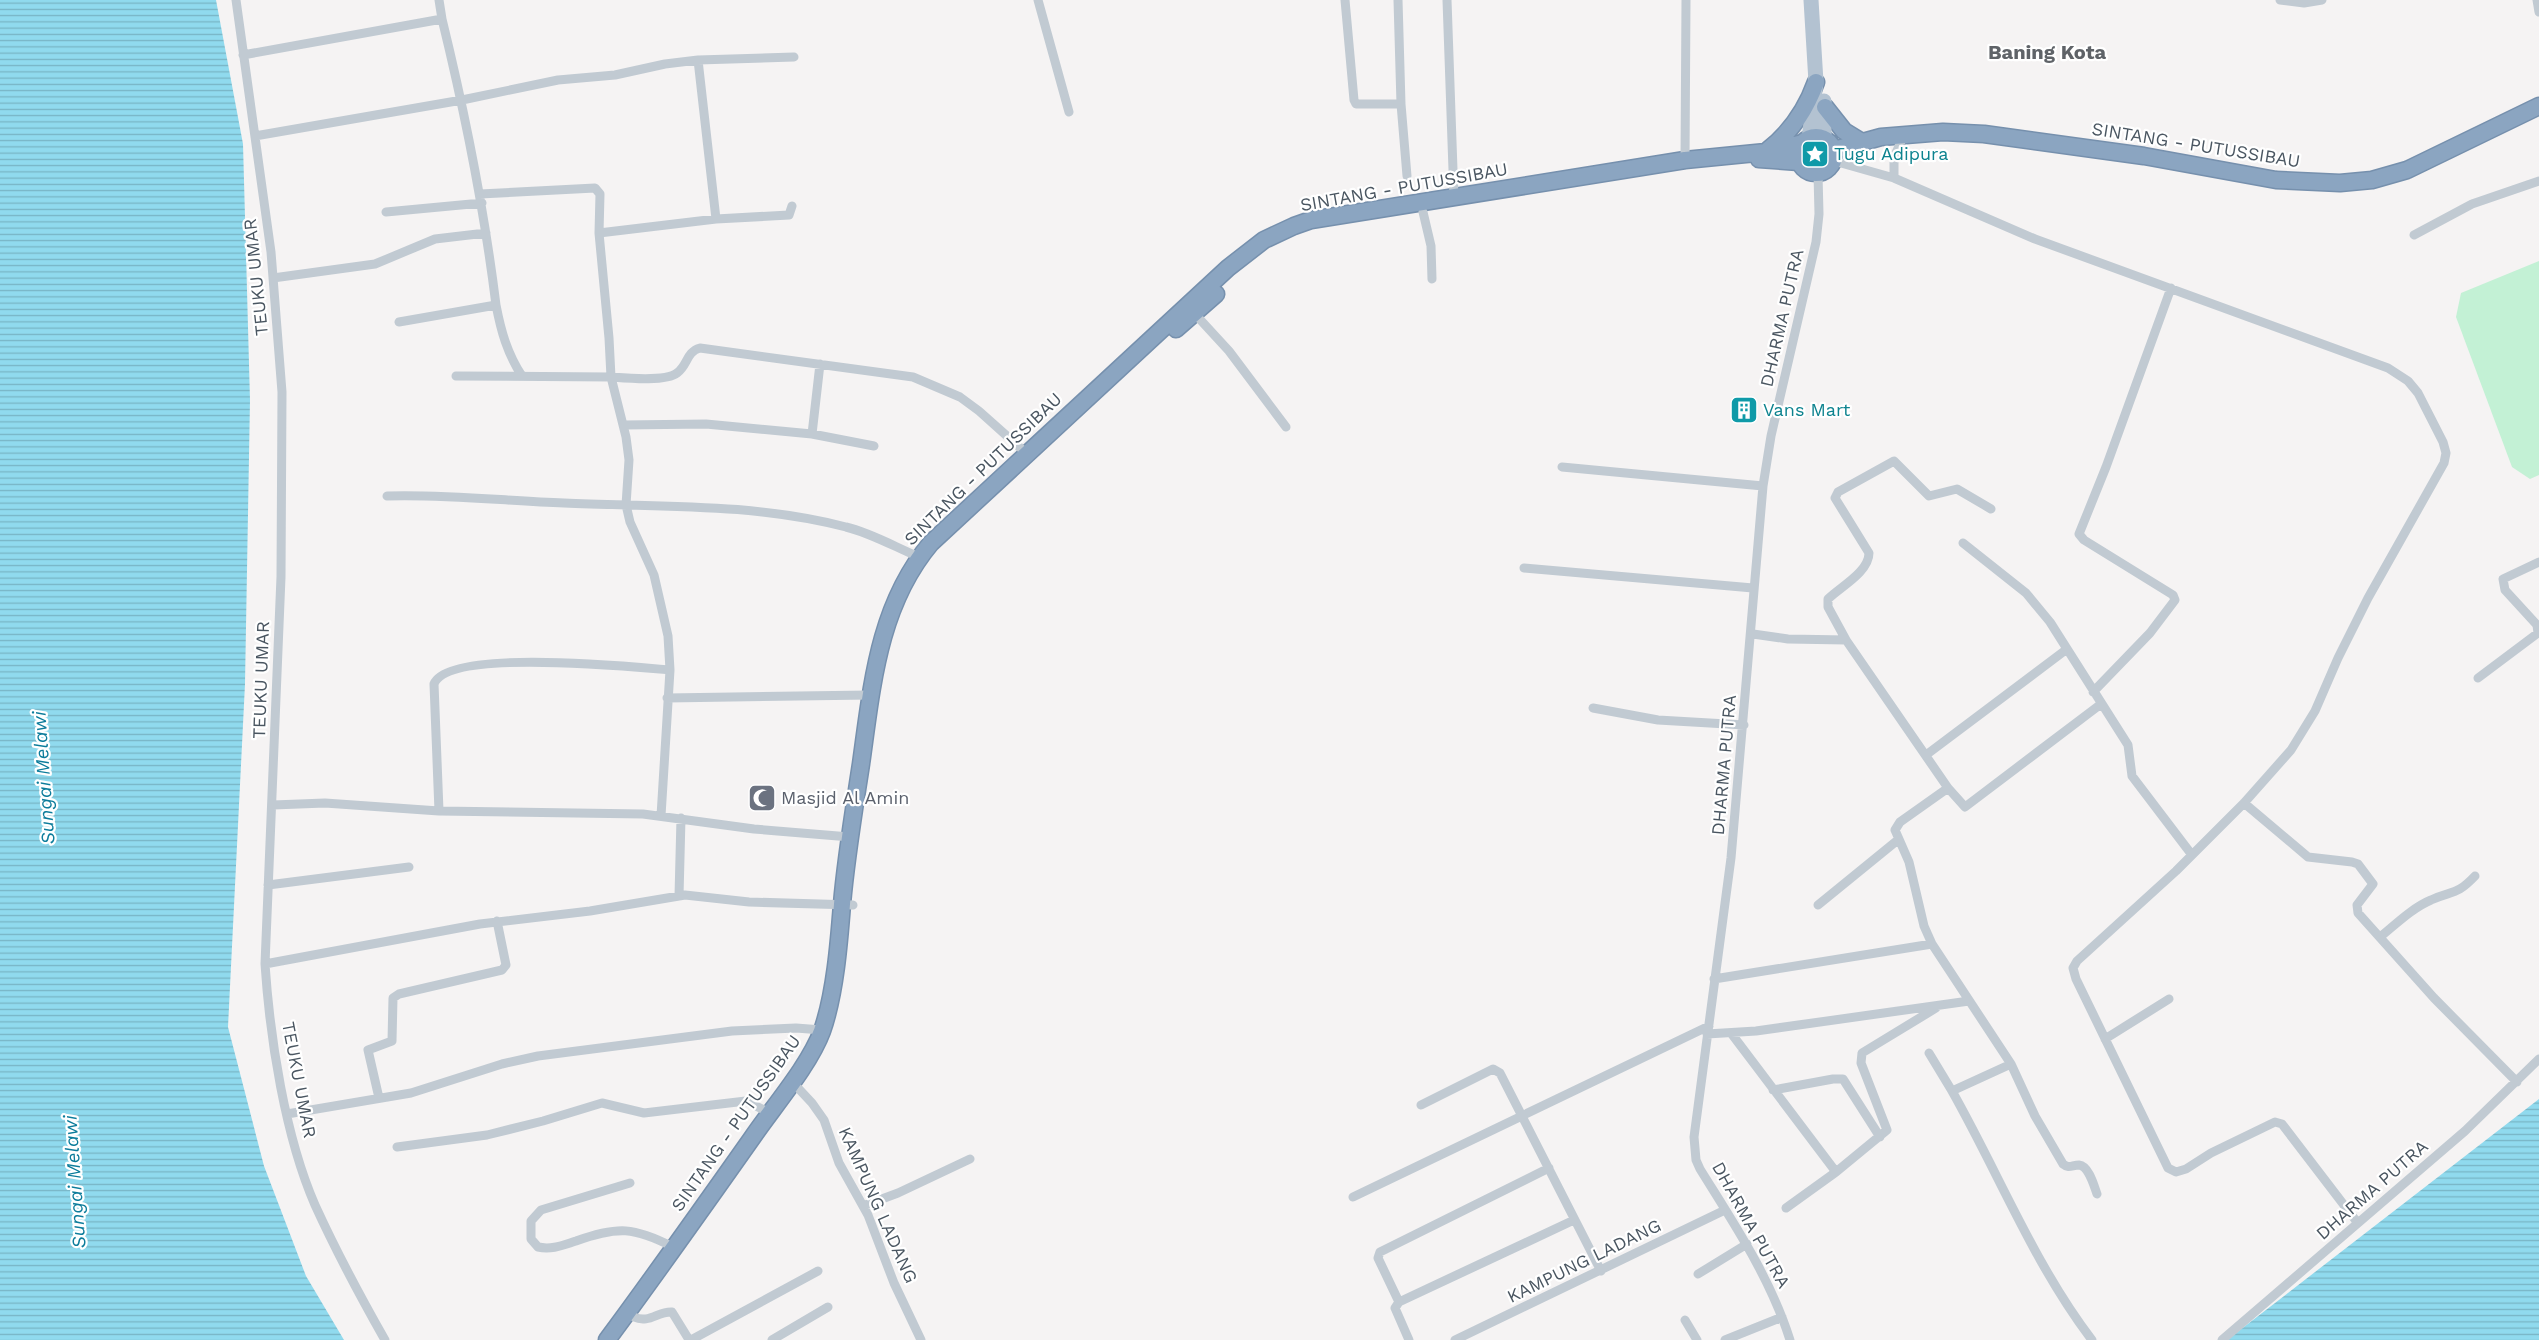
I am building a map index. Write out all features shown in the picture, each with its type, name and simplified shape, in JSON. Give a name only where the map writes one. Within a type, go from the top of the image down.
[{"type":"highway","points":[[1766,152],[1797,121],[1810,99],[1816,82]]},
{"type":"highway","name":"SINTANG - PUTUSSIBAU","points":[[607,1340],[770,1113],[812,1050],[822,1030],[847,905],[889,644],[901,609],[922,569],[937,549],[1077,413],[1228,268],[1264,240],[1294,226],[1320,218],[1685,160],[1943,132],[1984,134],[2144,156],[2276,180],[2340,183],[2372,180],[2407,170],[2539,106]]},
{"type":"highway","points":[[1825,107],[1844,131],[1862,142]]},
{"type":"highway","points":[[1821,146],[1828,170],[1818,174],[1806,171],[1799,162],[1799,149],[1821,146]]},
{"type":"highway","name":"SINTANG - PUTUSSIBAU","points":[[617,1340],[798,1088],[821,1052],[833,1028],[843,980],[850,837],[870,695],[886,623],[895,600],[919,557],[950,524],[1026,454],[1195,314],[1253,259],[1291,237],[1326,227],[1688,167],[1762,159],[1799,162]]},
{"type":"main road","points":[[1811,0],[1821,146]]},
{"type":"main road","points":[[1819,0],[1825,107],[1821,146]]},
{"type":"street","name":"TEUKU UMAR","points":[[236,0],[274,278],[282,392],[281,577],[265,964],[268,1007],[287,1114],[297,1152],[315,1204],[350,1276],[385,1340]]},
{"type":"street","points":[[439,0],[462,100],[481,199],[496,305],[503,338],[512,360],[522,376]]},
{"type":"street","points":[[1038,0],[1069,112]]},
{"type":"street","points":[[1344,0],[1353,92],[1356,104],[1401,104]]},
{"type":"street","points":[[1398,0],[1401,104],[1406,176]]},
{"type":"street","points":[[1447,0],[1454,198]]},
{"type":"street","points":[[1685,160],[1686,0]]},
{"type":"street","points":[[2280,0],[2309,3],[2322,0]]},
{"type":"street","points":[[2537,0],[2539,12]]},
{"type":"street","points":[[243,55],[442,19]]},
{"type":"street","points":[[255,136],[462,100],[558,80],[615,75],[665,64],[698,60],[794,57]]},
{"type":"street","points":[[698,60],[716,219]]},
{"type":"street","points":[[1894,178],[1894,157],[1904,135]]},
{"type":"street","points":[[1821,146],[2034,239],[2388,368],[2408,381],[2418,393],[2443,442],[2446,453],[2444,463],[2368,598],[2300,737],[2273,772],[2244,803],[2073,968],[2076,979],[2171,1171],[2186,1169],[2211,1153],[2275,1122],[2282,1124],[2357,1222]]},
{"type":"street","name":"DHARMA PUTRA","points":[[1790,1340],[1782,1317],[1747,1244],[1700,1169],[1694,1148],[1694,1126],[1731,858],[1752,634],[1753,588],[1763,486],[1771,436],[1818,229],[1818,174]]},
{"type":"street","points":[[2414,235],[2472,204],[2539,181]]},
{"type":"street","points":[[386,212],[481,199],[595,188],[600,194],[599,233],[610,338],[611,378],[624,425],[629,460],[626,505],[633,529],[654,575],[668,636],[670,670],[660,816]]},
{"type":"street","points":[[599,233],[716,219],[789,215],[792,206]]},
{"type":"street","points":[[1423,212],[1431,246],[1432,279]]},
{"type":"street","points":[[274,278],[375,264],[435,239],[486,233]]},
{"type":"street","points":[[2093,692],[2150,633],[2175,600],[2173,595],[2084,540],[2079,534],[2106,467],[2170,288]]},
{"type":"street","points":[[399,322],[496,305]]},
{"type":"street","points":[[1195,314],[1229,351],[1286,427]]},
{"type":"street","points":[[456,376],[659,378],[672,376],[682,367],[688,355],[700,348],[820,364],[913,377],[938,386],[979,411],[1026,454]]},
{"type":"street","points":[[812,434],[820,364]]},
{"type":"street","points":[[624,425],[706,424],[812,434],[874,446]]},
{"type":"street","points":[[1991,509],[1957,489],[1929,496],[1894,461],[1838,492],[1835,498],[1869,553],[1867,562],[1858,573],[1828,599],[1828,607],[1846,640],[1961,805],[1969,806],[2101,704]]},
{"type":"street","points":[[1562,467],[1763,486]]},
{"type":"street","points":[[387,496],[435,494],[626,505],[684,506],[818,521],[864,533],[919,557]]},
{"type":"street","points":[[1963,543],[2026,593],[2050,622],[2130,749],[2132,776],[2192,855]]},
{"type":"street","points":[[2478,678],[2538,633],[2537,625],[2505,590],[2503,579],[2539,562]]},
{"type":"street","points":[[1524,568],[1753,588]]},
{"type":"street","points":[[1752,634],[1788,639],[1846,640]]},
{"type":"street","points":[[1926,755],[2067,649]]},
{"type":"street","points":[[439,811],[434,684],[443,674],[484,664],[573,662],[670,670]]},
{"type":"street","points":[[667,698],[870,695]]},
{"type":"street","points":[[1593,708],[1658,720],[1744,725]]},
{"type":"street","points":[[1948,788],[1900,822],[1895,830],[1909,862],[1924,926],[1932,944],[2011,1064],[2035,1116],[2063,1164],[2069,1167],[2079,1165],[2086,1169],[2097,1194]]},
{"type":"street","points":[[273,804],[325,803],[439,811],[660,816],[754,829],[850,837]]},
{"type":"street","points":[[2244,803],[2308,857],[2358,864],[2373,884],[2356,909],[2434,998],[2517,1082]]},
{"type":"street","points":[[679,896],[681,818]]},
{"type":"street","points":[[1818,905],[1899,839]]},
{"type":"street","points":[[268,885],[409,867]]},
{"type":"street","points":[[2380,937],[2432,900],[2456,893],[2475,876]]},
{"type":"street","points":[[265,964],[497,921],[600,910],[679,896],[749,902],[847,905]]},
{"type":"street","points":[[379,1098],[368,1050],[392,1042],[393,998],[399,994],[502,970],[506,964],[497,921]]},
{"type":"street","points":[[1714,979],[1932,944]]},
{"type":"street","points":[[2105,1039],[2169,999]]},
{"type":"street","points":[[1353,1197],[1708,1030],[1731,1033],[1969,1001]]},
{"type":"street","points":[[1786,1208],[1836,1172],[1888,1130],[1861,1063],[1862,1054],[1941,1005]]},
{"type":"street","points":[[287,1114],[411,1093],[495,1066],[538,1056],[732,1031],[796,1028],[822,1030]]},
{"type":"street","points":[[1731,1033],[1772,1090],[1836,1172]]},
{"type":"street","points":[[1929,1053],[1988,1156],[2043,1266],[2064,1301],[2092,1340]]},
{"type":"street","name":"DHARMA PUTRA","points":[[2222,1340],[2262,1308],[2357,1222],[2464,1131],[2539,1059]]},
{"type":"street","points":[[1952,1091],[2011,1064]]},
{"type":"street","points":[[1421,1105],[1492,1069],[1500,1073],[1601,1271]]},
{"type":"street","points":[[1772,1090],[1832,1079],[1844,1079],[1880,1137]]},
{"type":"street","name":"KAMPUNG LADANG","points":[[798,1088],[824,1120],[839,1163],[863,1206],[894,1283],[921,1340]]},
{"type":"street","points":[[396,1147],[487,1135],[543,1121],[602,1103],[644,1113],[746,1100],[770,1113]]},
{"type":"street","points":[[863,1206],[898,1194],[970,1159]]},
{"type":"street","points":[[1399,1302],[1378,1258],[1380,1252],[1549,1168]]},
{"type":"street","points":[[630,1183],[541,1210],[531,1221],[531,1239],[538,1247],[552,1249],[597,1233],[628,1231],[645,1234],[673,1247]]},
{"type":"street","name":"KAMPUNG LADANG","points":[[1455,1340],[1469,1337],[1725,1210]]},
{"type":"street","points":[[1409,1340],[1395,1308],[1399,1302],[1574,1220]]},
{"type":"street","points":[[1698,1274],[1747,1244]]},
{"type":"street","points":[[634,1317],[646,1320],[666,1312],[672,1312],[691,1340],[818,1271]]},
{"type":"street","points":[[772,1340],[828,1307]]},
{"type":"street","points":[[1725,1340],[1782,1317]]},
{"type":"street","points":[[1685,1320],[1697,1340]]},
{"type":"green space","points":[[2539,261],[2539,475],[2530,479],[2512,467],[2456,317],[2461,293]]},
{"type":"water","name":"Sungai Melawi","points":[[0,0],[216,0],[243,144],[250,400],[245,684],[228,1027],[264,1166],[306,1276],[344,1340],[0,1340]]},
{"type":"water","points":[[2539,1099],[2539,1340],[2227,1340]]},
{"type":"place","name":"Tugu Adipura","points":[[1815,154]]},
{"type":"place","name":"Vans Mart","points":[[1744,410]]},
{"type":"place","name":"Masjid Al Amin","points":[[762,798]]},
{"type":"district","name":"Baning Kota","points":[[2047,52]]}]
